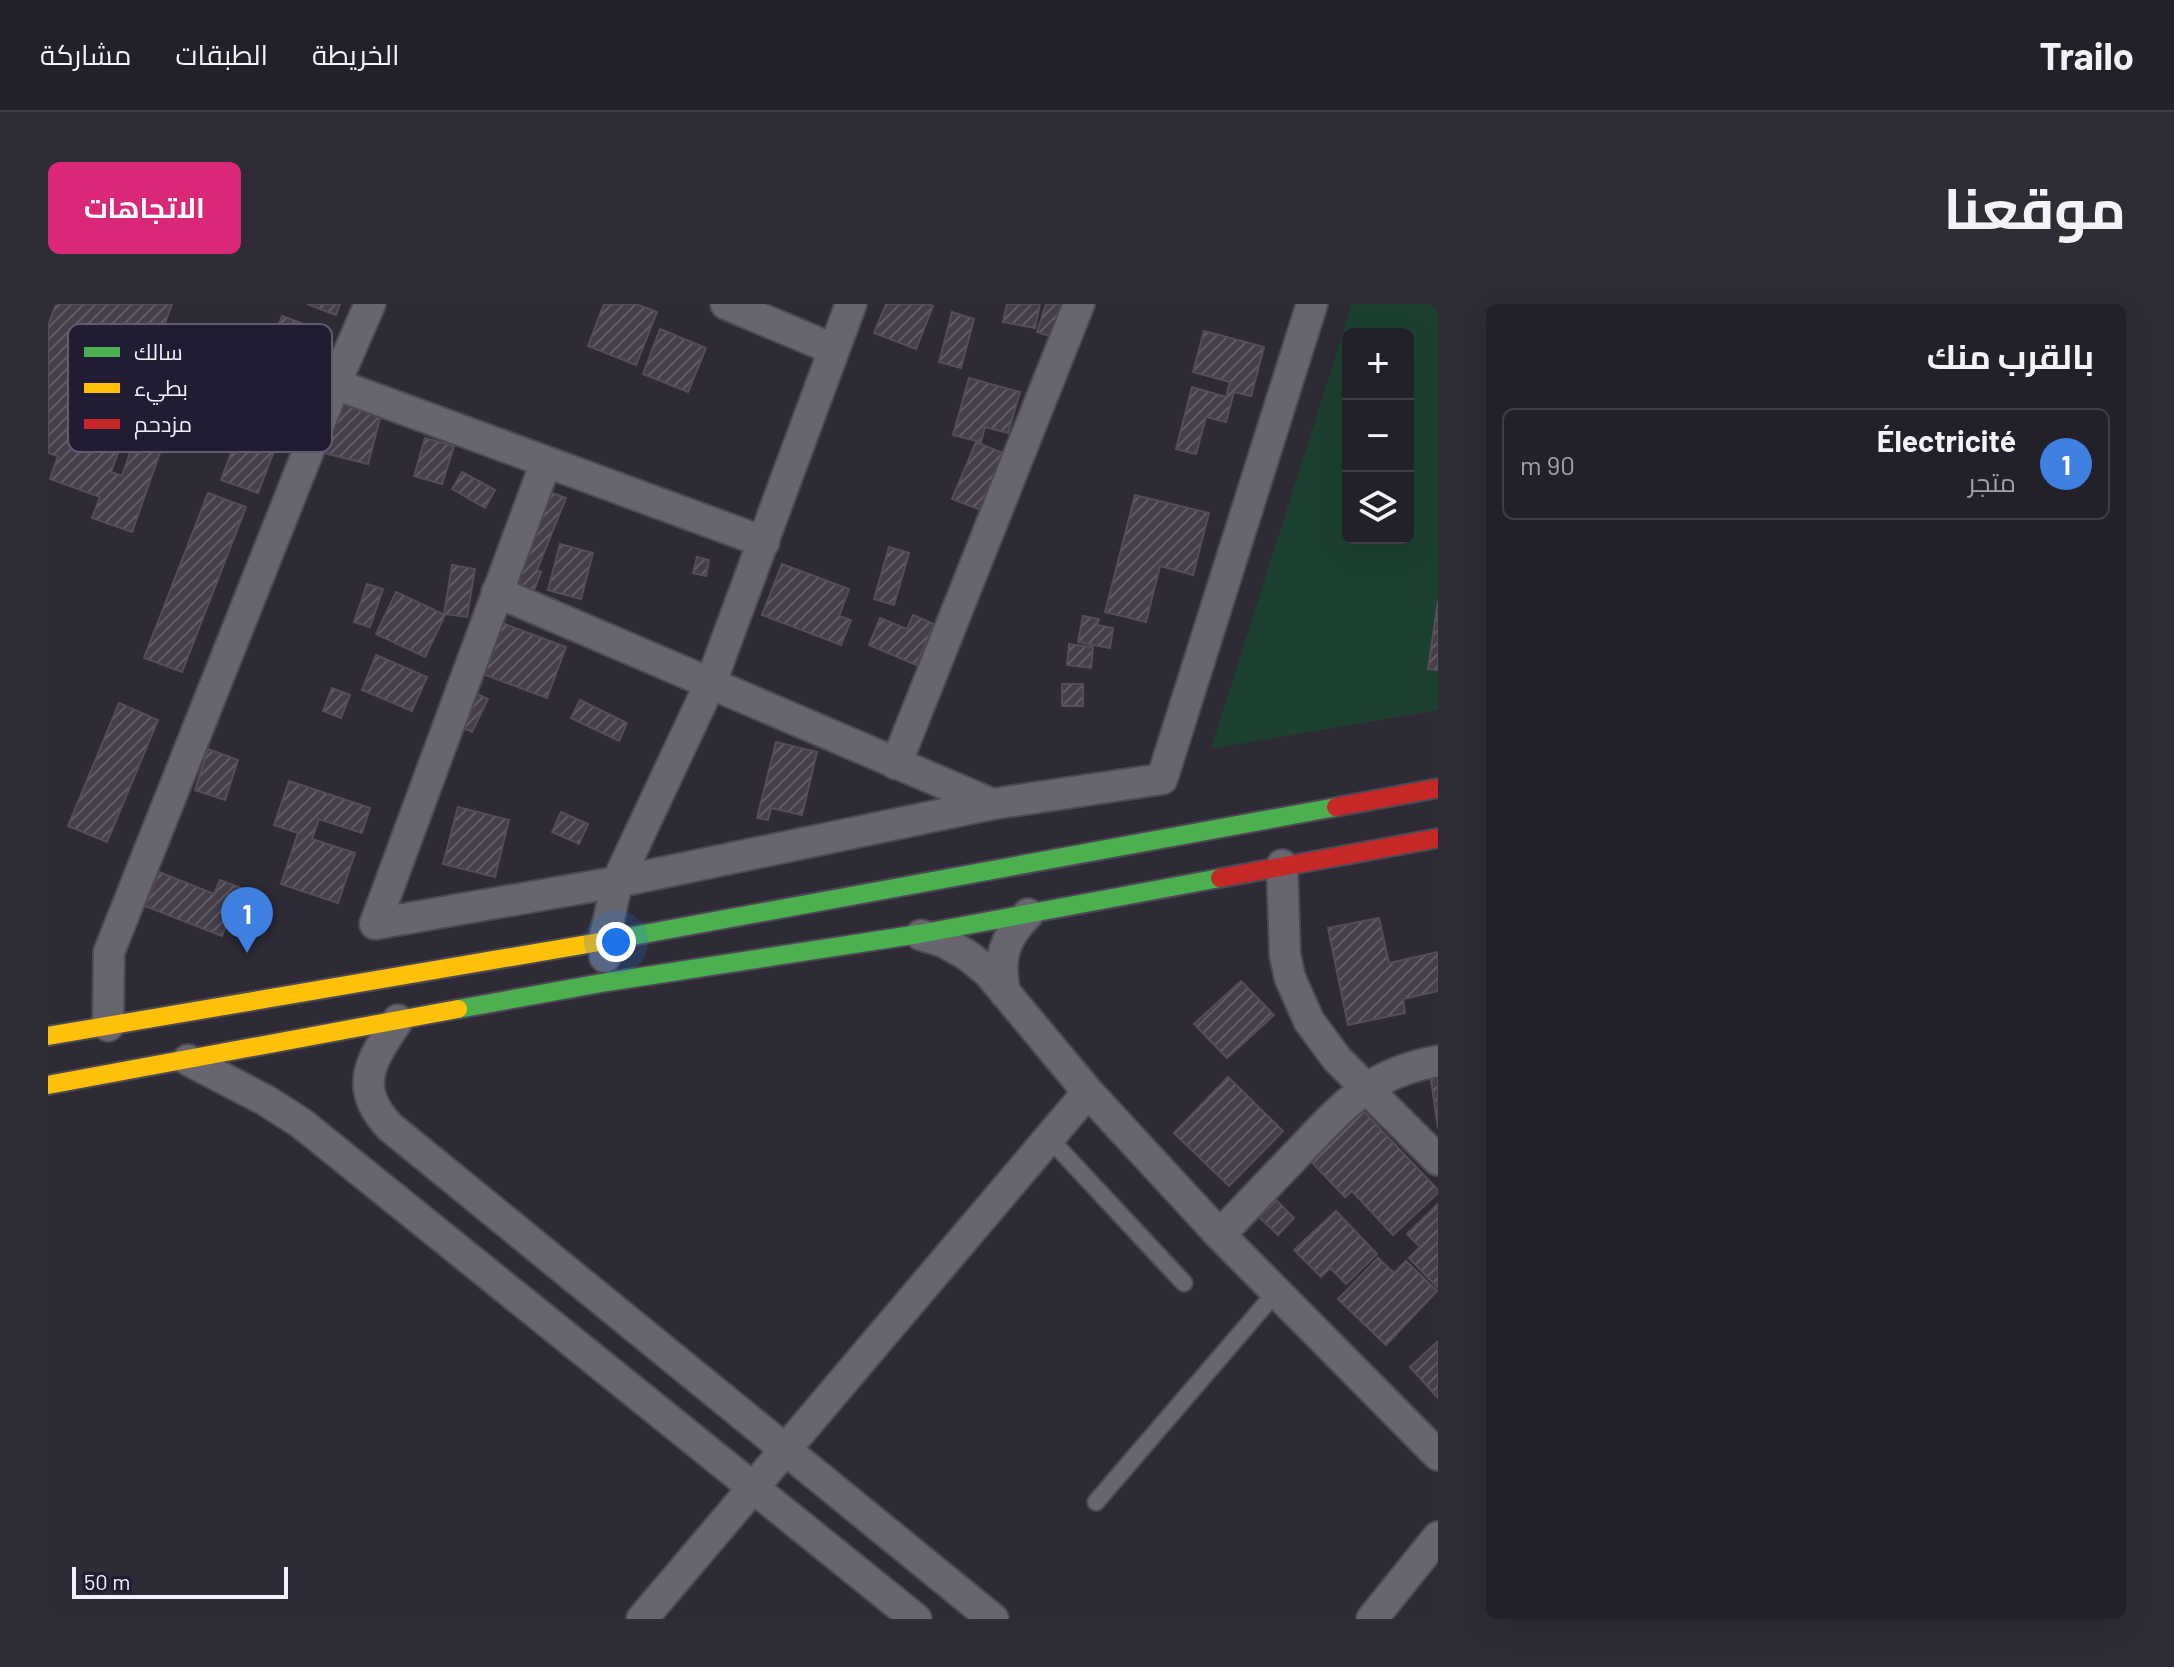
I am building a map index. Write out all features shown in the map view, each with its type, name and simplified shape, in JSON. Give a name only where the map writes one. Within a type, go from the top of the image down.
[{"type":"main road","points":[[48,1036],[604,941],[1438,788]]},
{"type":"main road","points":[[48,1085],[607,982],[919,934],[1438,838]]},
{"type":"street","points":[[332,392],[370,304]]},
{"type":"street","points":[[726,304],[833,349]]},
{"type":"street","points":[[607,982],[604,941],[617,882],[711,682],[851,304]]},
{"type":"street","points":[[896,764],[1079,304]]},
{"type":"street","points":[[546,462],[375,924],[617,882],[992,804],[1162,779],[1312,304]]},
{"type":"street","points":[[335,384],[764,542]]},
{"type":"street","points":[[108,1026],[109,952],[308,452]]},
{"type":"street","points":[[497,592],[992,804]]},
{"type":"street","points":[[1282,865],[1285,955],[1298,1000],[1322,1041],[1337,1059],[1438,1160]]},
{"type":"street","points":[[1005,993],[1001,976],[1002,958],[1016,926],[1028,914]]},
{"type":"street","points":[[919,934],[944,942],[988,972],[1088,1092],[1220,1235],[1438,1455]]},
{"type":"street","points":[[398,1020],[370,1068],[371,1100],[379,1115],[402,1137],[993,1619]]},
{"type":"street","points":[[188,1060],[265,1100],[301,1123],[916,1619]]},
{"type":"street","points":[[1220,1235],[1340,1109],[1367,1087],[1403,1070],[1438,1061]]},
{"type":"street","points":[[642,1619],[1088,1092]]},
{"type":"street","points":[[1372,1619],[1438,1537]]},
{"type":"lane","points":[[1049,1138],[1184,1283]]},
{"type":"lane","points":[[1096,1502],[1276,1292]]},
{"type":"green space","points":[[1352,304],[1438,304],[1438,710],[1211,749],[1342,336],[1342,544],[1414,544],[1414,328],[1344,328]]},
{"type":"building","points":[[56,304],[172,304],[165,324],[68,324],[68,452],[118,452],[111,472],[122,476],[130,452],[160,452],[132,532],[92,518],[100,497],[50,479],[58,456],[48,453],[48,326]]},
{"type":"building","points":[[307,304],[340,304],[336,315]]},
{"type":"building","points":[[604,304],[636,304],[657,312],[636,365],[588,346]]},
{"type":"building","points":[[886,304],[933,306],[916,349],[874,333]]},
{"type":"building","points":[[1007,304],[1040,304],[1035,328],[1003,322]]},
{"type":"building","points":[[1046,304],[1076,304],[1064,340],[1037,332]]},
{"type":"building","points":[[952,312],[974,319],[961,368],[939,362]]},
{"type":"building","points":[[282,316],[304,324],[279,324]]},
{"type":"building","points":[[660,329],[706,348],[688,392],[643,374]]},
{"type":"building","points":[[1204,331],[1264,347],[1251,396],[1234,392],[1226,422],[1206,417],[1196,454],[1176,449],[1192,387],[1226,397],[1230,382],[1193,372]]},
{"type":"building","points":[[969,378],[1020,392],[1008,433],[985,427],[981,442],[953,435]]},
{"type":"building","points":[[339,399],[382,411],[368,464],[324,453],[332,452],[332,424]]},
{"type":"building","points":[[425,438],[454,446],[442,484],[414,476]]},
{"type":"building","points":[[976,442],[1017,459],[994,515],[952,499]]},
{"type":"building","points":[[231,452],[274,452],[258,493],[221,480]]},
{"type":"building","points":[[462,472],[495,490],[485,508],[452,489]]},
{"type":"building","points":[[544,490],[566,498],[537,570],[541,572],[533,593],[508,584]]},
{"type":"building","points":[[208,493],[246,507],[182,672],[144,658]]},
{"type":"building","points":[[1135,495],[1209,513],[1193,575],[1160,566],[1146,622],[1105,612]]},
{"type":"building","points":[[560,544],[593,553],[581,599],[548,590]]},
{"type":"building","points":[[889,547],[909,553],[894,605],[874,599]]},
{"type":"building","points":[[697,557],[709,560],[706,576],[693,573]]},
{"type":"building","points":[[782,564],[849,589],[839,616],[851,620],[841,645],[762,615]]},
{"type":"building","points":[[452,565],[475,569],[467,617],[444,614]]},
{"type":"building","points":[[367,584],[383,589],[370,627],[354,622]]},
{"type":"building","points":[[396,592],[445,615],[425,657],[376,634]]},
{"type":"building","points":[[1438,601],[1438,670],[1428,669]]},
{"type":"building","points":[[913,615],[934,624],[916,665],[869,645],[880,618],[907,629]]},
{"type":"building","points":[[1083,616],[1099,619],[1097,625],[1113,628],[1110,648],[1078,642]]},
{"type":"building","points":[[488,618],[566,647],[547,698],[469,669]]},
{"type":"building","points":[[1069,644],[1093,647],[1091,668],[1067,665]]},
{"type":"building","points":[[376,655],[427,677],[412,711],[362,690]]},
{"type":"building","points":[[1062,684],[1083,684],[1083,706],[1062,706]]},
{"type":"building","points":[[460,686],[488,699],[472,732],[445,719]]},
{"type":"building","points":[[332,688],[350,695],[341,718],[323,711]]},
{"type":"building","points":[[580,700],[627,723],[619,741],[571,718]]},
{"type":"building","points":[[119,703],[158,720],[107,842],[68,826]]},
{"type":"building","points":[[776,742],[817,752],[802,815],[771,808],[768,820],[757,818]]},
{"type":"building","points":[[208,749],[238,760],[225,800],[195,790]]},
{"type":"building","points":[[289,781],[370,808],[362,833],[319,819],[312,839],[355,853],[338,903],[281,884],[298,833],[274,825]]},
{"type":"building","points":[[458,807],[509,820],[495,877],[443,864]]},
{"type":"building","points":[[561,812],[588,824],[579,844],[552,832]]},
{"type":"building","points":[[159,872],[214,894],[220,880],[241,888],[222,936],[145,906]]},
{"type":"building","points":[[1379,918],[1389,963],[1438,952],[1438,991],[1403,999],[1405,1013],[1348,1025],[1328,928]]},
{"type":"building","points":[[1241,981],[1274,1015],[1227,1058],[1194,1024]]},
{"type":"building","points":[[1438,1072],[1438,1128],[1430,1073]]},
{"type":"building","points":[[1228,1077],[1283,1131],[1229,1186],[1174,1133]]},
{"type":"building","points":[[1353,1100],[1438,1190],[1393,1235],[1352,1191],[1345,1197],[1300,1150]]},
{"type":"building","points":[[1274,1198],[1294,1218],[1278,1235],[1257,1215]]},
{"type":"building","points":[[1438,1204],[1438,1288],[1409,1258],[1420,1247],[1407,1234]]},
{"type":"building","points":[[1336,1211],[1377,1254],[1346,1284],[1330,1268],[1321,1277],[1294,1250]]},
{"type":"building","points":[[1378,1258],[1394,1273],[1406,1261],[1437,1291],[1386,1345],[1338,1299]]},
{"type":"building","points":[[1438,1341],[1438,1398],[1410,1367]]},
{"type":"traffic: fast","points":[[611,940],[1336,807]]},
{"type":"traffic: fast","points":[[458,1009],[607,982],[919,934],[1220,878]]},
{"type":"traffic: slow","points":[[48,1036],[611,940]]},
{"type":"traffic: slow","points":[[48,1085],[458,1009]]},
{"type":"traffic: jam","points":[[1336,807],[1438,788]]},
{"type":"traffic: jam","points":[[1220,878],[1438,838]]},
{"type":"place","name":"Électricité","points":[[247,953]]}]
